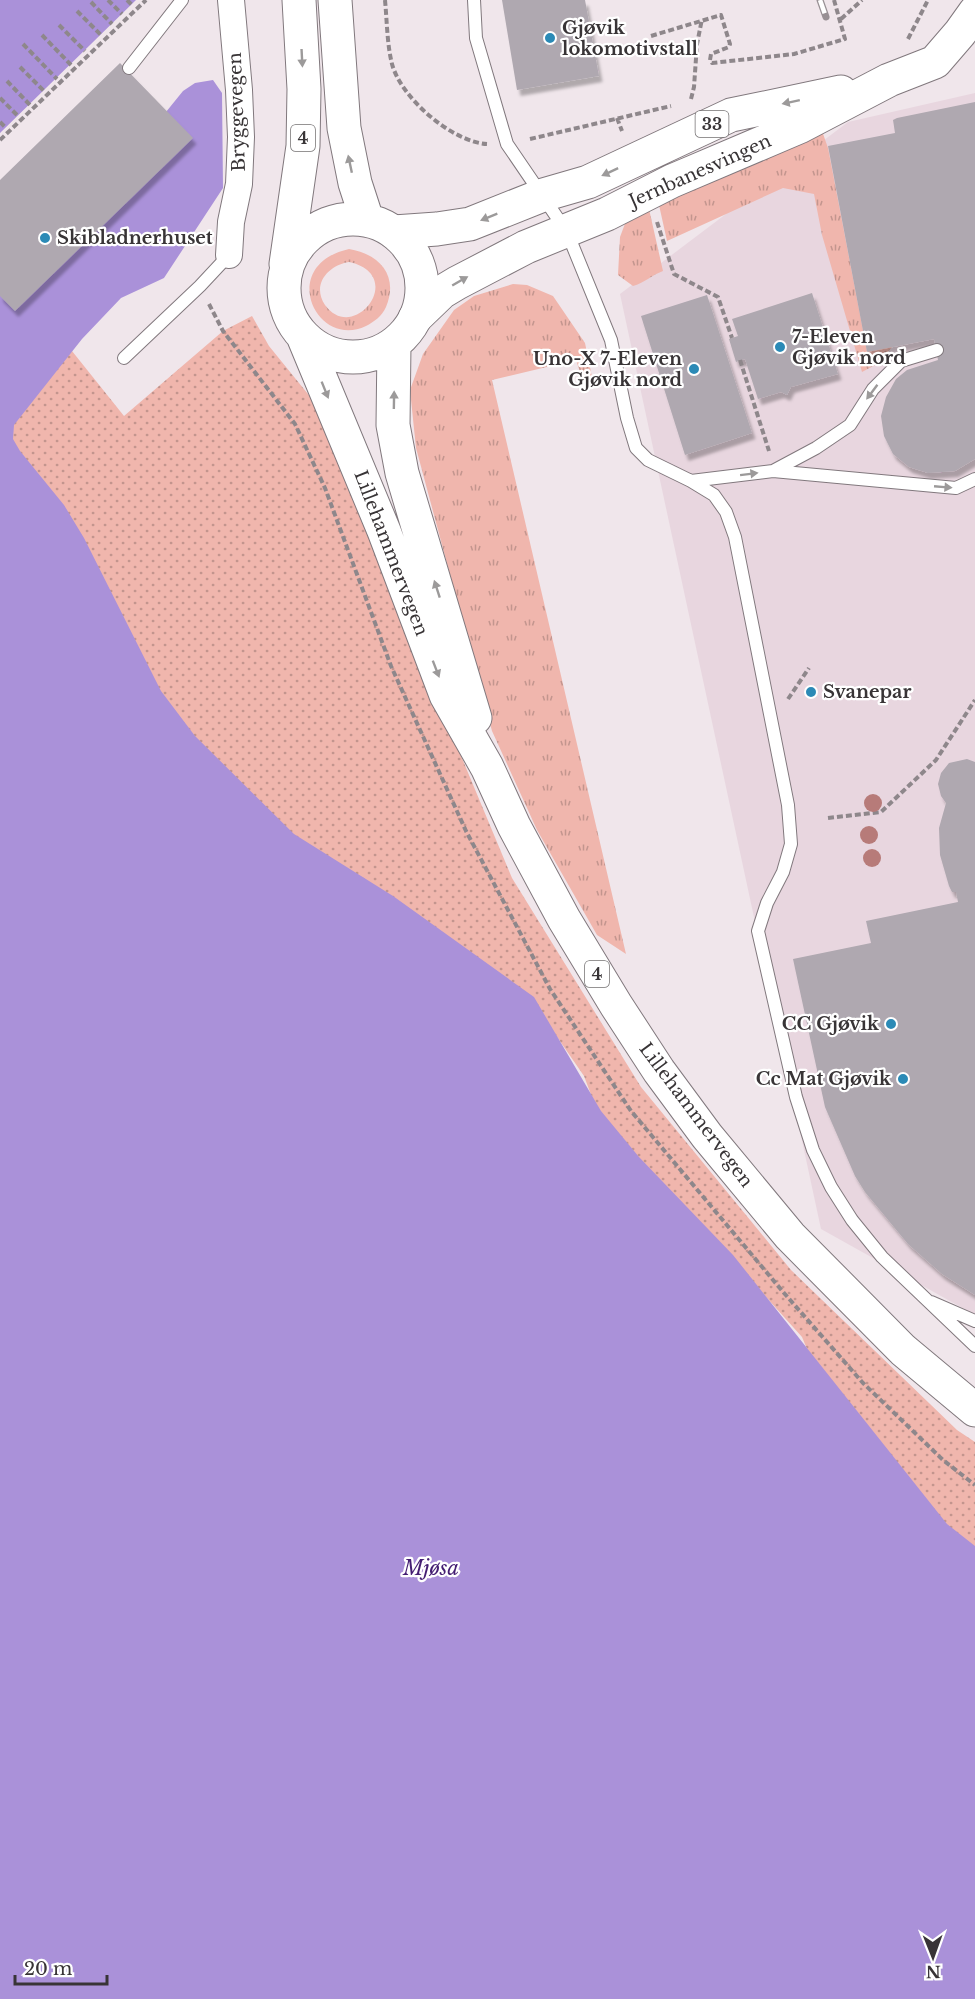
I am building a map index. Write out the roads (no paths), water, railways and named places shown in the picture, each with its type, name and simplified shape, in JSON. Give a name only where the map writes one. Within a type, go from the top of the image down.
[{"type":"main road","name":"4","points":[[299,0],[304,89],[303,146],[285,275],[285,297],[291,318],[303,336],[319,348],[338,356],[357,357],[377,353],[394,344],[410,329],[419,310],[423,288],[419,266],[409,247],[381,226],[355,183],[344,128],[335,0]]},
{"type":"main road","name":"Jernbanesvingen","points":[[415,318],[442,292],[526,247],[567,232],[672,181],[799,126],[889,80],[935,62],[975,12]]},
{"type":"main road","name":"33","points":[[381,226],[437,230],[470,224],[543,195],[588,182],[731,115],[854,90],[889,80]]},
{"type":"main road","name":"4","points":[[285,275],[293,255],[305,238],[322,226],[342,220],[381,226]]},
{"type":"main road","name":"Lillehammervegen","points":[[303,336],[384,531],[446,695],[486,767],[514,826],[564,919],[616,1005],[659,1071],[707,1136],[790,1236],[903,1350],[975,1410]]},
{"type":"main road","name":"Lillehammervegen","points":[[394,344],[393,425],[402,473],[468,691],[486,767]]},
{"type":"street","name":"Bryggevegen","points":[[229,255],[231,222],[239,184],[241,137],[231,0]]},
{"type":"lane","points":[[129,68],[182,0]]},
{"type":"lane","points":[[474,0],[476,38],[507,144],[567,232],[610,340],[627,418],[636,447],[648,460],[714,495],[726,512],[735,537],[788,804],[791,844],[783,872],[767,903],[758,931],[796,1097],[813,1150],[836,1195],[852,1220],[882,1257],[975,1346]]},
{"type":"lane","name":"Bryggevegen","points":[[124,358],[200,286],[229,255]]},
{"type":"lane","points":[[772,471],[816,448],[850,425],[873,389],[901,362],[936,350]]},
{"type":"lane","points":[[691,481],[772,471],[956,488],[975,479]]},
{"type":"lane","points":[[925,1299],[975,1322]]},
{"type":"water","points":[[0,0],[136,0],[0,133]]},
{"type":"water","name":"Mjøsa","points":[[213,80],[222,93],[223,188],[164,278],[121,298],[82,339],[14,425],[13,439],[64,505],[84,538],[161,691],[195,736],[294,834],[393,896],[534,997],[601,1111],[639,1157],[733,1255],[947,1524],[975,1546],[975,1999],[0,1999],[0,277],[76,223],[183,91],[195,83]]},
{"type":"railway","points":[[820,0],[826,17]]},
{"type":"place","name":"Gjøvik lokomotivstall","points":[[550,38]]},
{"type":"place","name":"Skibladnerhuset","points":[[45,238]]},
{"type":"place","name":"7-Eleven Gjøvik nord","points":[[780,347]]},
{"type":"place","name":"Uno-X 7-Eleven Gjøvik nord","points":[[694,369]]},
{"type":"place","name":"Svanepar","points":[[811,692]]},
{"type":"place","name":"CC Gjøvik","points":[[891,1024]]},
{"type":"place","name":"Cc Mat Gjøvik","points":[[903,1079]]}]
